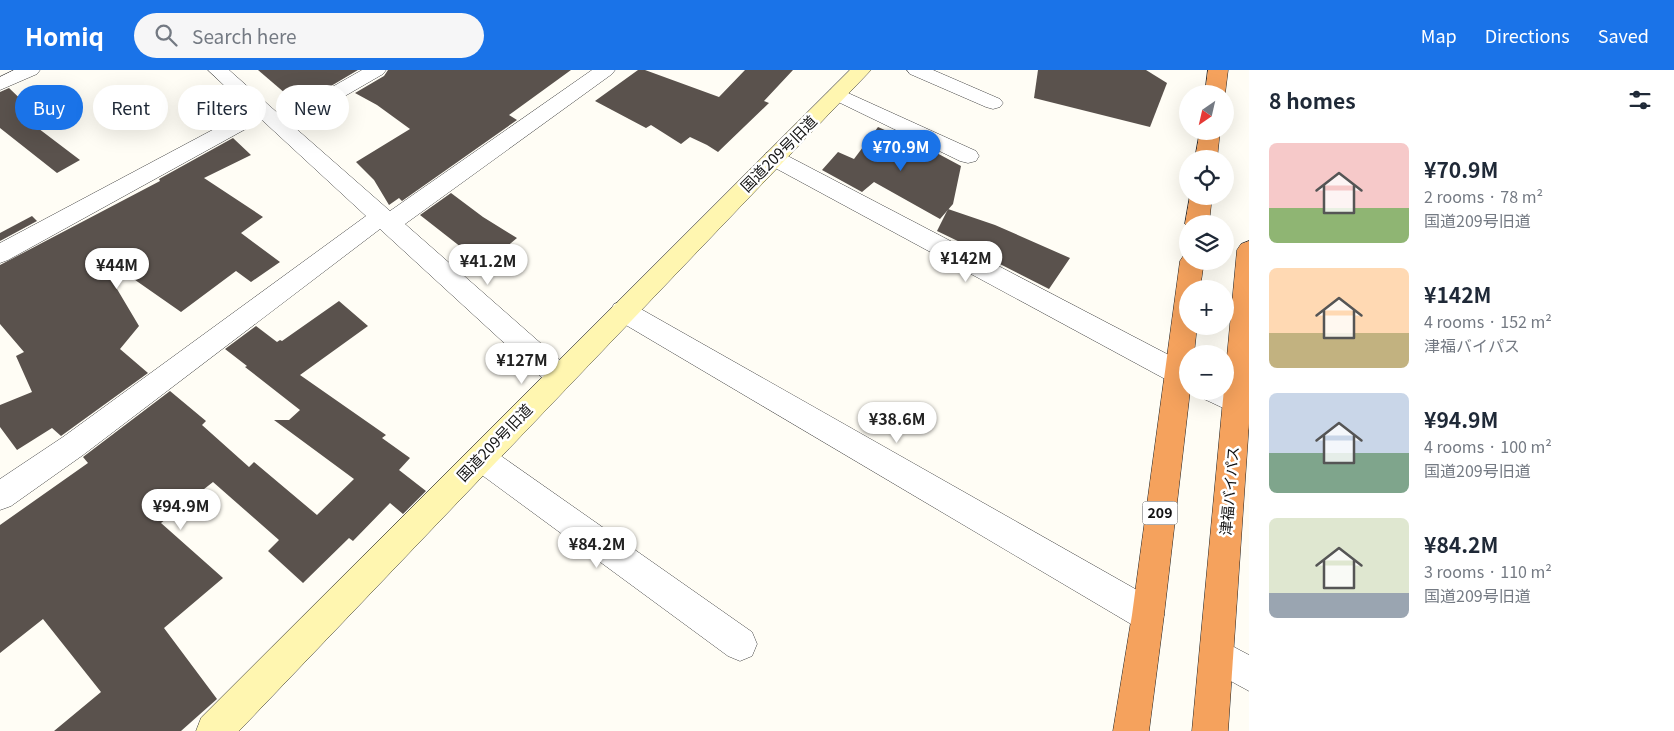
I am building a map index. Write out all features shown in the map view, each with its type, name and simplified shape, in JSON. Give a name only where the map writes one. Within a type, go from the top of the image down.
[{"type":"highway","points":[[1216,85],[1218,70]]},
{"type":"highway","name":"津福バイパス","points":[[1210,731],[1234,401],[1249,250]]},
{"type":"highway","name":"209","points":[[1131,731],[1179,396]]},
{"type":"street","points":[[0,84],[30,70]]},
{"type":"street","points":[[218,70],[560,377]]},
{"type":"street","points":[[0,254],[272,118],[376,70]]},
{"type":"street","points":[[0,496],[73,446],[386,220],[605,70]]},
{"type":"street","name":"国道209号旧道","points":[[214,731],[623,311],[861,70]]},
{"type":"street","points":[[917,70],[993,103]]},
{"type":"street","points":[[837,94],[968,156]]},
{"type":"street","points":[[774,158],[1179,373]]},
{"type":"street","points":[[623,311],[1148,615]]},
{"type":"street","points":[[481,458],[740,644]]},
{"type":"street","points":[[1217,655],[1249,674]]},
{"type":"building","points":[[258,70],[358,70],[333,85],[276,85]]},
{"type":"building","points":[[388,70],[571,70],[509,115],[517,120],[402,201],[399,198],[389,205],[374,180],[356,162],[410,129],[377,105],[355,93],[384,76]]},
{"type":"building","points":[[638,70],[645,70],[719,97],[745,70],[793,70],[764,101],[769,103],[718,152],[690,137],[681,144],[651,125],[646,128],[595,101]]},
{"type":"building","points":[[1038,70],[1146,70],[1167,83],[1150,127],[1034,98]]},
{"type":"building","points":[[9,88],[15,94],[15,130],[40,130],[80,160],[57,173],[0,128],[0,92]]},
{"type":"building","points":[[878,127],[933,151],[961,166],[953,204],[940,219],[874,182],[862,192],[822,170],[838,152],[854,159]]},
{"type":"building","points":[[233,138],[251,155],[204,178],[263,217],[241,233],[280,262],[251,282],[236,271],[181,312],[95,252],[139,326],[120,349],[148,373],[61,436],[52,428],[17,450],[0,427],[0,405],[32,392],[16,356],[24,352],[0,324],[0,265],[160,181],[159,179]]},
{"type":"building","points":[[451,193],[483,217],[517,238],[486,264],[466,251],[420,215]]},
{"type":"building","points":[[948,209],[995,225],[1070,258],[1049,289],[992,260],[993,258],[937,231]]},
{"type":"building","points":[[32,216],[37,221],[0,241],[0,233]]},
{"type":"building","points":[[339,301],[368,326],[300,375],[386,435],[382,438],[410,458],[399,470],[426,491],[403,514],[390,503],[353,541],[349,538],[303,583],[268,551],[279,540],[213,482],[161,523],[223,578],[164,628],[217,699],[181,731],[54,731],[101,692],[43,619],[0,653],[0,525],[88,463],[83,457],[170,391],[206,421],[202,425],[249,467],[254,462],[317,515],[354,479],[274,420],[289,420],[300,410],[225,349],[256,326],[277,342],[282,341]]}]
